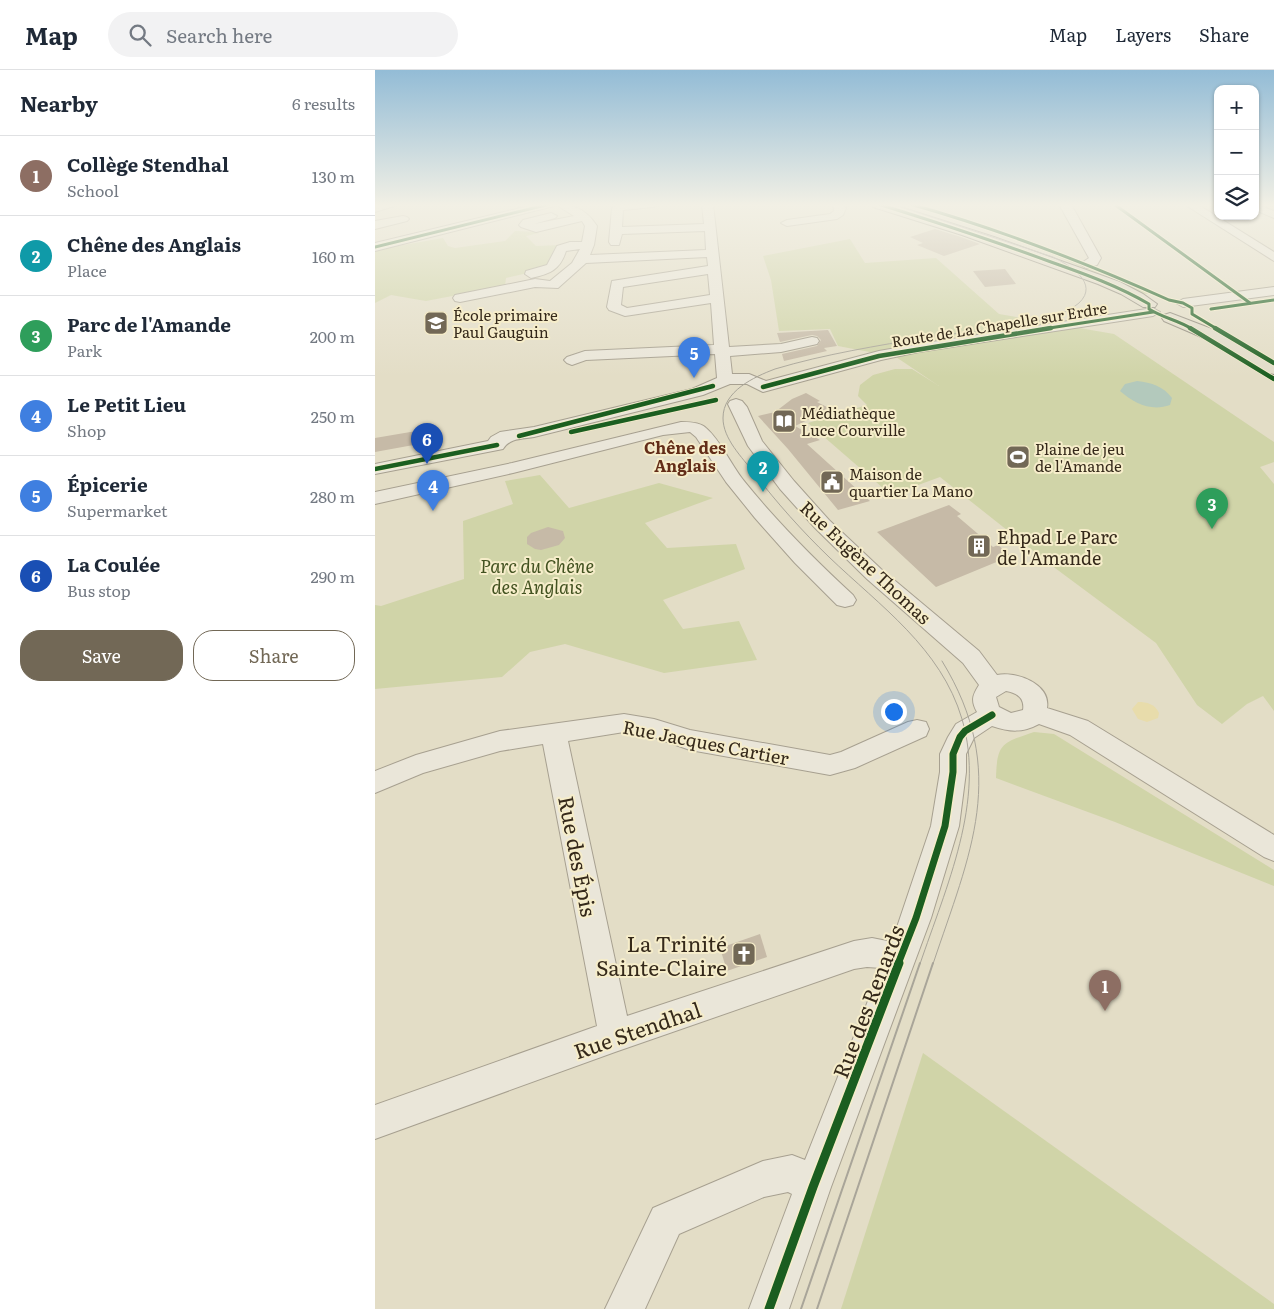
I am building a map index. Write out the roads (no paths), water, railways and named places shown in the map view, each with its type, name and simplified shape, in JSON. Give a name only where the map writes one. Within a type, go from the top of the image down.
[{"type":"main road","points":[[1052,262],[1129,292],[1151,308],[1219,338],[1274,369]]},
{"type":"main road","points":[[1080,262],[1185,307],[1274,363]]},
{"type":"main road","points":[[1151,308],[1155,301],[1185,307]]},
{"type":"main road","points":[[1170,318],[1183,318],[1185,307]]},
{"type":"street","points":[[517,287],[513,281],[516,278],[546,271],[556,265],[557,262]]},
{"type":"street","points":[[460,298],[535,283],[553,285],[580,262]]},
{"type":"street","points":[[714,262],[722,350],[718,389]]},
{"type":"street","points":[[1086,264],[1093,262]]},
{"type":"street","points":[[714,269],[617,284],[614,307],[625,312],[717,298]]},
{"type":"street","points":[[1185,307],[1274,291]]},
{"type":"street","points":[[1185,307],[1274,297]]},
{"type":"street","name":"Route de La Chapelle sur Erdre","points":[[736,404],[759,394],[879,356],[1151,308]]},
{"type":"street","points":[[572,360],[585,356],[781,348],[812,341]]},
{"type":"street","points":[[375,469],[512,443],[718,389],[749,379],[756,382],[759,394],[751,411],[749,430]]},
{"type":"street","points":[[718,389],[736,404]]},
{"type":"street","name":"Rue Eugène Thomas","points":[[736,404],[754,442],[787,485],[849,550],[901,598],[971,657],[992,686]]},
{"type":"street","points":[[375,498],[513,468],[662,430],[691,427],[700,431],[735,483],[763,517],[809,567],[845,600]]},
{"type":"street","points":[[512,443],[513,468]]},
{"type":"street","points":[[809,567],[849,550]]},
{"type":"street","points":[[1007,683],[1026,689],[1036,700],[1035,713],[1029,719],[1016,722],[1002,720],[987,711],[983,701],[985,694],[992,686],[1007,683]]},
{"type":"street","points":[[1035,713],[1079,728],[1274,849]]},
{"type":"street","name":"Rue des Renards","points":[[769,1309],[813,1187],[916,918],[945,826],[953,772],[953,754],[965,731],[992,715]]},
{"type":"street","name":"Rue Jacques Cartier","points":[[375,782],[416,765],[500,741],[624,723],[654,728],[690,740],[830,765],[846,761],[917,730]]},
{"type":"street","name":"Rue des Épis","points":[[554,734],[615,1036]]},
{"type":"street","name":"Rue Stendhal","points":[[375,1122],[615,1036],[868,951],[883,953],[900,959]]},
{"type":"street","points":[[625,1309],[666,1221],[763,1179],[792,1173],[813,1187]]},
{"type":"tram line","points":[[920,964],[951,874],[966,812],[969,781],[968,750],[962,719],[940,671],[924,649],[888,611],[809,537],[739,454],[726,433],[723,418],[724,408],[728,400],[741,386],[775,369],[870,347],[1029,323],[1066,311],[1079,303],[1085,296],[1086,288],[1080,276],[1061,262]]},
{"type":"tram line","points":[[933,964],[960,885],[970,849],[977,812],[979,776],[974,740],[963,701],[942,661]]},
{"type":"tram line","points":[[801,1309],[920,963]]},
{"type":"tram line","points":[[817,1309],[933,963]]},
{"type":"place","name":"École primaire Paul Gauguin","points":[[436,323]]},
{"type":"place","name":"Épicerie","points":[[694,378]]},
{"type":"place","name":"Médiathèque Luce Courville","points":[[784,421]]},
{"type":"place","name":"Plaine de jeu de l'Amande","points":[[1018,457]]},
{"type":"place","name":"La Coulée","points":[[427,464]]},
{"type":"place","name":"Maison de quartier La Mano","points":[[832,482]]},
{"type":"place","name":"Chêne des Anglais","points":[[763,492]]},
{"type":"place","name":"Le Petit Lieu","points":[[433,511]]},
{"type":"place","name":"Parc de l'Amande","points":[[1212,529]]},
{"type":"place","name":"Ehpad Le Parc de l'Amande","points":[[979,546]]},
{"type":"place","name":"La Trinité Sainte-Claire","points":[[744,954]]},
{"type":"place","name":"Collège Stendhal","points":[[1105,1011]]},
{"type":"district","name":"Chêne des Anglais","points":[[685,456]]},
{"type":"park label","name":"Parc du Chêne des Anglais","points":[[537,575]]}]
